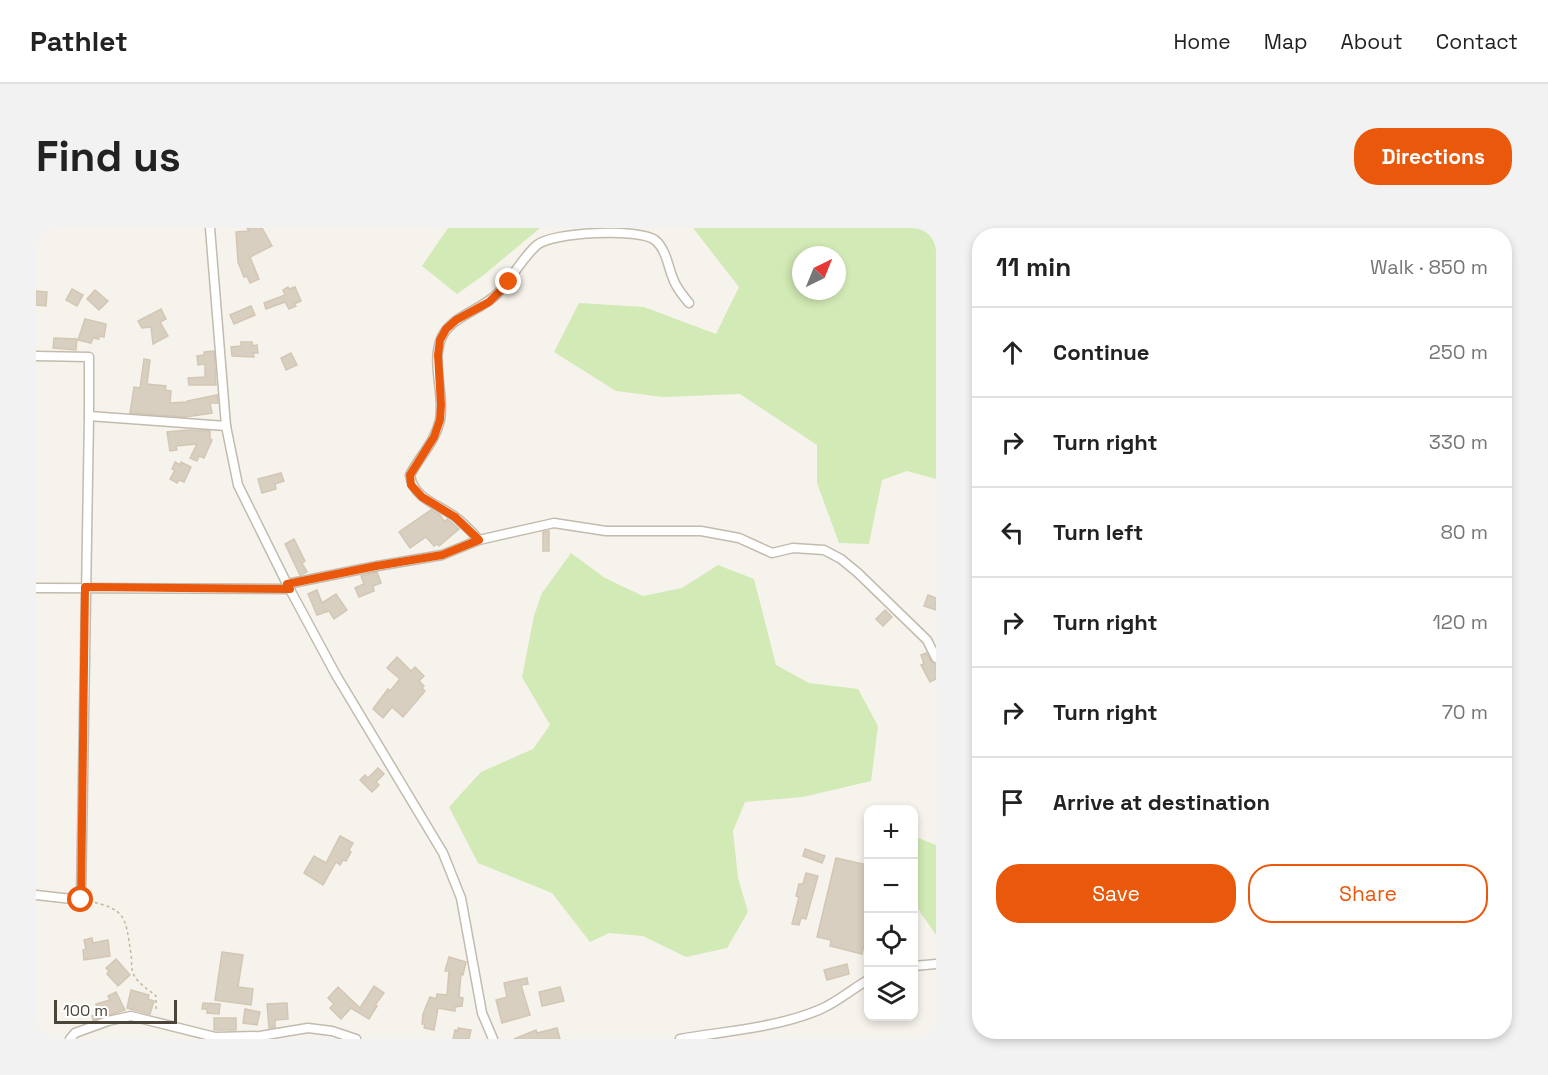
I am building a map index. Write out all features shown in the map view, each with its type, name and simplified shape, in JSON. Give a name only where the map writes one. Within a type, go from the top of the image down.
[{"type":"street","points":[[210,228],[226,426],[238,484],[288,586],[336,675],[443,853],[461,898],[482,1013],[493,1039]]},
{"type":"street","points":[[479,540],[455,517],[422,497],[411,485],[410,475],[434,437],[440,420],[438,355],[440,340],[446,329],[456,320],[489,302],[509,282],[524,259],[538,244],[548,239],[593,232],[628,231],[648,235],[655,240],[662,248],[675,285],[689,303]]},
{"type":"street","points":[[36,356],[89,357],[81,900],[36,895]]},
{"type":"street","points":[[89,416],[226,426]]},
{"type":"street","points":[[36,588],[288,586],[376,566],[442,555],[479,540],[554,524],[606,531],[701,531],[739,538],[772,553],[793,548],[824,550],[841,559],[927,640],[936,658]]},
{"type":"street","points":[[918,966],[936,964]]},
{"type":"street","points":[[680,1039],[766,1025],[799,1017],[824,1008],[864,983]]},
{"type":"street","points":[[70,1039],[75,1033],[108,1021],[131,1016],[214,1037],[260,1036],[308,1028],[332,1031],[356,1039]]},
{"type":"path","points":[[81,900],[109,906],[120,912],[125,923],[133,973],[139,983],[156,996],[154,1022]]},
{"type":"green space","points":[[448,228],[540,228],[457,294],[422,266]]},
{"type":"green space","points":[[693,228],[936,228],[936,479],[907,471],[882,480],[869,544],[839,543],[817,483],[817,445],[740,394],[663,397],[616,391],[554,352],[579,303],[644,307],[716,334],[739,287]]},
{"type":"green space","points":[[571,553],[605,578],[643,596],[682,588],[718,565],[754,579],[776,665],[809,683],[858,689],[878,726],[871,781],[803,797],[745,802],[733,831],[738,878],[748,912],[727,948],[686,957],[643,936],[609,933],[590,942],[552,893],[478,863],[449,807],[481,772],[533,749],[550,725],[522,677],[534,616],[542,593]]},
{"type":"green space","points":[[918,838],[936,845],[936,935],[918,909]]},
{"type":"building","points":[[247,228],[262,228],[272,246],[250,257],[259,279],[250,283],[247,276],[244,277],[238,262],[236,232],[249,231]]},
{"type":"building","points":[[288,287],[289,289],[295,287],[301,301],[294,304],[296,306],[289,309],[285,302],[266,309],[264,303],[285,295],[283,290]]},
{"type":"building","points":[[72,289],[83,295],[77,306],[66,300]]},
{"type":"building","points":[[95,290],[108,301],[99,310],[87,299]]},
{"type":"building","points":[[36,291],[47,292],[46,306],[36,305]]},
{"type":"building","points":[[251,306],[255,315],[234,324],[230,315]]},
{"type":"building","points":[[161,309],[166,319],[160,322],[168,336],[153,344],[151,327],[142,328],[138,321]]},
{"type":"building","points":[[85,319],[106,324],[104,337],[93,338],[91,343],[78,340]]},
{"type":"building","points":[[54,338],[77,339],[76,350],[53,348]]},
{"type":"building","points":[[241,342],[252,342],[253,346],[257,345],[258,353],[253,353],[254,357],[232,356],[231,347],[241,346]]},
{"type":"building","points":[[214,351],[216,385],[189,385],[188,378],[205,377],[205,364],[198,365],[197,356],[204,355],[204,352]]},
{"type":"building","points":[[291,353],[297,365],[286,370],[281,358]]},
{"type":"building","points":[[144,359],[150,360],[147,384],[166,386],[165,390],[171,391],[170,403],[187,402],[217,395],[218,403],[210,403],[212,413],[185,417],[130,413],[134,387],[140,388]]},
{"type":"building","points":[[210,431],[212,440],[204,458],[199,456],[197,461],[190,458],[197,444],[176,446],[177,450],[170,451],[167,432]]},
{"type":"building","points":[[175,462],[191,467],[184,482],[179,480],[177,483],[170,479],[175,470],[172,469]]},
{"type":"building","points":[[281,473],[284,481],[275,484],[276,489],[262,493],[258,479]]},
{"type":"building","points":[[431,510],[440,515],[445,522],[447,519],[459,529],[439,546],[437,544],[434,546],[426,537],[410,548],[399,532]]},
{"type":"building","points":[[549,531],[549,551],[543,551],[543,532]]},
{"type":"building","points":[[294,539],[305,561],[302,563],[307,572],[300,575],[285,544]]},
{"type":"building","points":[[377,572],[381,583],[373,586],[374,591],[359,597],[355,588],[364,584],[361,576]]},
{"type":"building","points":[[317,590],[322,603],[336,594],[347,610],[334,619],[329,611],[317,615],[308,594]]},
{"type":"building","points":[[928,595],[936,598],[936,610],[924,606]]},
{"type":"building","points":[[885,610],[892,617],[883,626],[876,619]]},
{"type":"building","points":[[926,653],[935,664],[936,670],[936,679],[930,682],[921,665],[924,664],[921,655]]},
{"type":"building","points":[[397,657],[411,671],[415,667],[424,676],[419,681],[425,691],[403,717],[392,707],[383,718],[373,709],[388,689],[390,691],[400,679],[387,668]]},
{"type":"building","points":[[378,768],[384,774],[376,782],[379,785],[372,792],[360,780],[365,775],[368,778]]},
{"type":"building","points":[[340,836],[353,843],[349,850],[351,852],[346,861],[343,860],[340,865],[336,862],[323,885],[304,873],[314,856],[326,863]]},
{"type":"building","points":[[805,849],[825,856],[822,863],[803,856]]},
{"type":"building","points":[[836,858],[864,864],[862,954],[830,946],[831,940],[817,937]]},
{"type":"building","points":[[806,873],[818,876],[806,919],[801,918],[799,925],[792,924],[799,897],[796,896],[799,884],[803,884]]},
{"type":"building","points":[[92,938],[93,943],[108,940],[110,956],[84,960],[83,950],[86,949],[84,940]]},
{"type":"building","points":[[222,952],[243,955],[238,987],[253,989],[251,1005],[215,1000]]},
{"type":"building","points":[[449,957],[466,962],[463,975],[461,974],[459,997],[463,998],[462,1006],[455,1007],[455,1011],[438,1008],[434,1030],[424,1028],[423,1014],[430,997],[436,999],[437,994],[447,995],[449,971],[445,971]]},
{"type":"building","points":[[116,959],[130,975],[118,986],[107,974],[109,971],[106,968]]},
{"type":"building","points":[[847,964],[849,974],[827,980],[824,970]]},
{"type":"building","points":[[527,978],[528,984],[521,985],[530,1015],[502,1023],[496,1000],[507,997],[504,983]]},
{"type":"building","points":[[374,986],[384,993],[369,1019],[351,1008],[341,1019],[330,1008],[334,1004],[328,998],[338,987],[360,1008]]},
{"type":"building","points":[[560,987],[564,1001],[542,1006],[539,992]]},
{"type":"building","points":[[131,990],[149,995],[148,999],[154,1001],[150,1014],[127,1008]]},
{"type":"building","points":[[116,992],[125,1010],[93,1020],[92,1016],[98,1014],[96,1004],[110,1000],[108,996]]},
{"type":"building","points":[[203,1003],[220,1004],[219,1014],[207,1013],[207,1009],[202,1009]]},
{"type":"building","points":[[287,1003],[288,1019],[275,1020],[275,1027],[269,1028],[267,1004]]},
{"type":"building","points":[[245,1009],[260,1012],[257,1025],[243,1023]]},
{"type":"building","points":[[214,1018],[236,1018],[236,1030],[214,1030]]},
{"type":"building","points":[[458,1028],[471,1030],[469,1039],[453,1039],[455,1030],[458,1031]]},
{"type":"building","points":[[557,1028],[560,1039],[514,1039],[536,1030],[537,1033]]},
{"type":"route","points":[[81,900],[85,587],[290,589],[287,584],[442,555],[479,540],[455,517],[422,497],[411,485],[410,475],[425,454],[440,420],[438,355],[440,340],[446,329],[456,320],[489,302],[509,282]]}]
